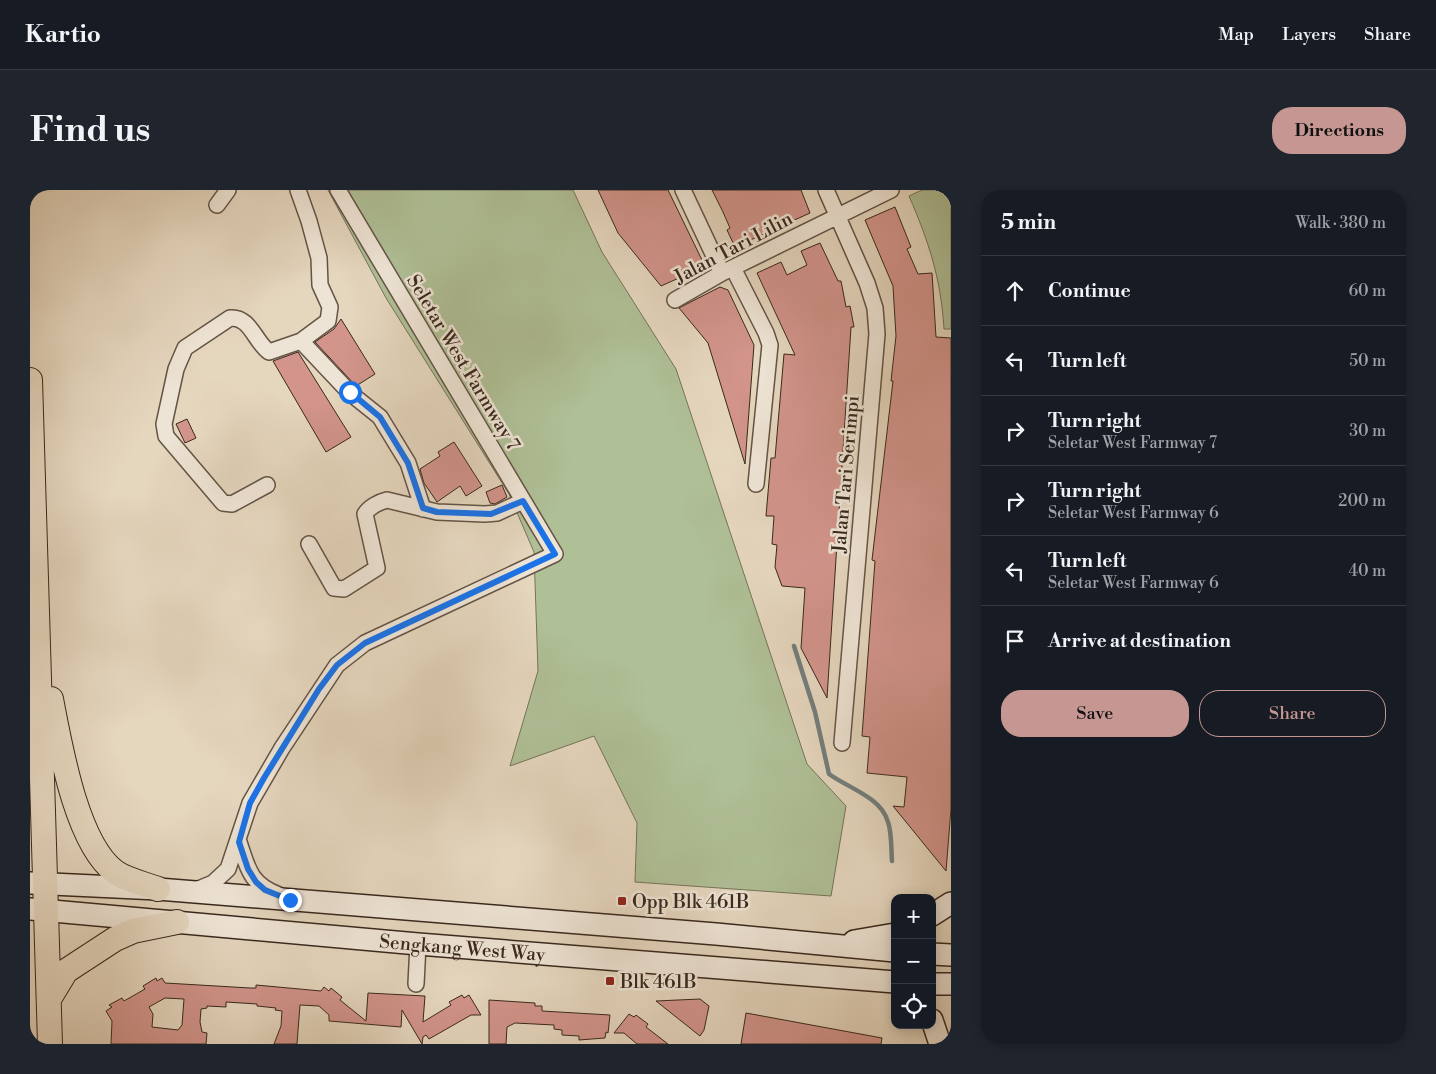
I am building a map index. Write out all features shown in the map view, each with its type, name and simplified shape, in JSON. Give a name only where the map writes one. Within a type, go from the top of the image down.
[{"type":"main road","points":[[30,380],[38,628],[37,883],[38,910],[49,1000],[50,1044]]},
{"type":"main road","points":[[38,628],[60,745],[87,835],[99,856],[116,873],[158,888]]},
{"type":"main road","name":"Sengkang West Way","points":[[37,883],[158,888],[716,934],[891,952]]},
{"type":"main road","points":[[936,912],[951,903]]},
{"type":"main road","name":"Sengkang West Way","points":[[38,910],[418,944],[891,982]]},
{"type":"main road","points":[[49,1000],[66,971],[115,939],[133,930],[177,922]]},
{"type":"main road","points":[[821,946],[891,935]]},
{"type":"main road","points":[[936,954],[951,955]]},
{"type":"main road","points":[[936,984],[951,984]]},
{"type":"main road","points":[[935,1029],[940,1044]]},
{"type":"street","points":[[217,206],[228,190]]},
{"type":"street","points":[[267,485],[232,504],[223,503],[166,436],[165,414],[176,369],[185,348],[230,318],[237,317],[246,324],[269,352],[301,341],[328,321],[330,307],[320,285],[318,258],[309,221],[298,190]]},
{"type":"street","name":"Seletar West Farmway 7","points":[[239,842],[250,803],[319,689],[337,665],[365,643],[555,554],[338,190]]},
{"type":"street","points":[[683,190],[766,333],[770,345],[756,484]]},
{"type":"street","name":"Jalan Tari Serimpi","points":[[826,190],[875,308],[877,334],[842,743]]},
{"type":"street","name":"Jalan Tari Lilin","points":[[675,300],[728,270],[891,190]]},
{"type":"street","points":[[301,341],[350,392],[380,417],[408,463],[423,508]]},
{"type":"street","points":[[309,544],[334,588],[338,590],[344,589],[377,568],[365,514],[367,510],[387,500],[437,512],[491,514],[523,501]]},
{"type":"street","points":[[192,892],[213,883],[228,869],[239,842]]},
{"type":"street","points":[[239,842],[248,869],[256,882],[265,890],[290,900]]},
{"type":"street","points":[[416,984],[418,944]]},
{"type":"green space","points":[[328,190],[573,190],[602,252],[676,369],[807,764],[846,806],[831,896],[635,882],[637,823],[594,736],[510,766],[538,671],[534,552],[509,494],[386,298]]},
{"type":"green space","points":[[922,190],[951,190],[951,329],[944,329],[940,294],[933,261],[909,196]]},
{"type":"building","points":[[598,190],[668,190],[702,260],[699,269],[661,286],[618,233]]},
{"type":"building","points":[[712,190],[801,190],[810,213],[735,247],[727,230],[730,228]]},
{"type":"building","points":[[895,207],[911,247],[907,249],[918,274],[932,273],[936,337],[951,338],[951,809],[946,871],[893,806],[904,807],[907,777],[867,773],[870,737],[862,736],[875,561],[872,560],[893,381],[891,381],[896,336],[893,286],[865,220]]},
{"type":"building","points":[[820,243],[838,281],[841,281],[846,307],[850,306],[854,327],[851,327],[827,698],[801,648],[805,588],[782,586],[775,567],[777,545],[772,544],[774,516],[766,516],[771,458],[775,458],[784,354],[795,355],[757,273],[781,262],[787,275],[807,265],[801,251]]},
{"type":"building","points":[[720,287],[728,290],[754,345],[745,464],[708,343],[679,308]]},
{"type":"building","points":[[341,319],[375,374],[356,386],[315,342],[334,329]]},
{"type":"building","points":[[298,352],[351,437],[326,452],[273,361]]},
{"type":"building","points":[[187,419],[196,438],[185,443],[176,424]]},
{"type":"building","points":[[454,442],[482,486],[466,496],[460,486],[437,502],[424,483],[420,469],[440,456],[438,452]]},
{"type":"building","points":[[502,485],[507,497],[495,504],[490,503],[486,492]]},
{"type":"building","points":[[156,978],[157,981],[162,978],[165,983],[250,988],[256,988],[256,985],[321,991],[324,987],[329,991],[331,988],[342,997],[340,1000],[366,1021],[368,993],[425,996],[423,1022],[451,1005],[449,1002],[462,995],[464,998],[469,995],[481,1015],[471,1015],[429,1039],[426,1035],[423,1037],[422,1044],[402,1010],[401,1027],[329,1021],[329,1015],[319,1006],[300,1005],[297,1044],[274,1044],[281,1026],[282,1011],[275,1010],[276,1008],[257,1006],[257,1004],[226,1002],[226,1007],[207,1006],[207,1008],[201,1009],[200,1022],[202,1032],[207,1033],[206,1044],[111,1044],[112,1021],[106,1011],[112,1007],[109,1005],[122,998],[124,1001],[145,989],[143,986]],"holes":[[[165,998],[184,999],[182,1025],[178,1030],[152,1027],[153,1014],[149,1007]]]},
{"type":"building","points":[[700,999],[709,1006],[704,1030],[700,1036],[656,1001]]},
{"type":"building","points":[[489,1000],[535,1003],[535,1006],[542,1006],[542,1011],[610,1015],[608,1033],[606,1032],[605,1038],[579,1040],[579,1036],[562,1035],[562,1030],[554,1029],[554,1025],[515,1023],[507,1027],[506,1044],[489,1044]]},
{"type":"building","points":[[746,1013],[882,1038],[881,1044],[741,1044]]},
{"type":"building","points":[[629,1014],[634,1017],[636,1015],[648,1024],[646,1027],[668,1044],[637,1044],[624,1033],[614,1033]]},
{"type":"waterway","points":[[794,646],[815,712],[829,774],[863,794],[884,813],[890,831],[892,861]]},
{"type":"place","name":"Opp Blk 461B","points":[[622,901]]},
{"type":"place","name":"Blk 461B","points":[[610,981]]},
{"type":"route","points":[[290,900],[265,890],[256,882],[248,869],[239,842],[250,803],[319,689],[337,665],[365,643],[555,554],[523,501],[491,514],[437,512],[423,508],[408,463],[380,417],[350,392]]}]
